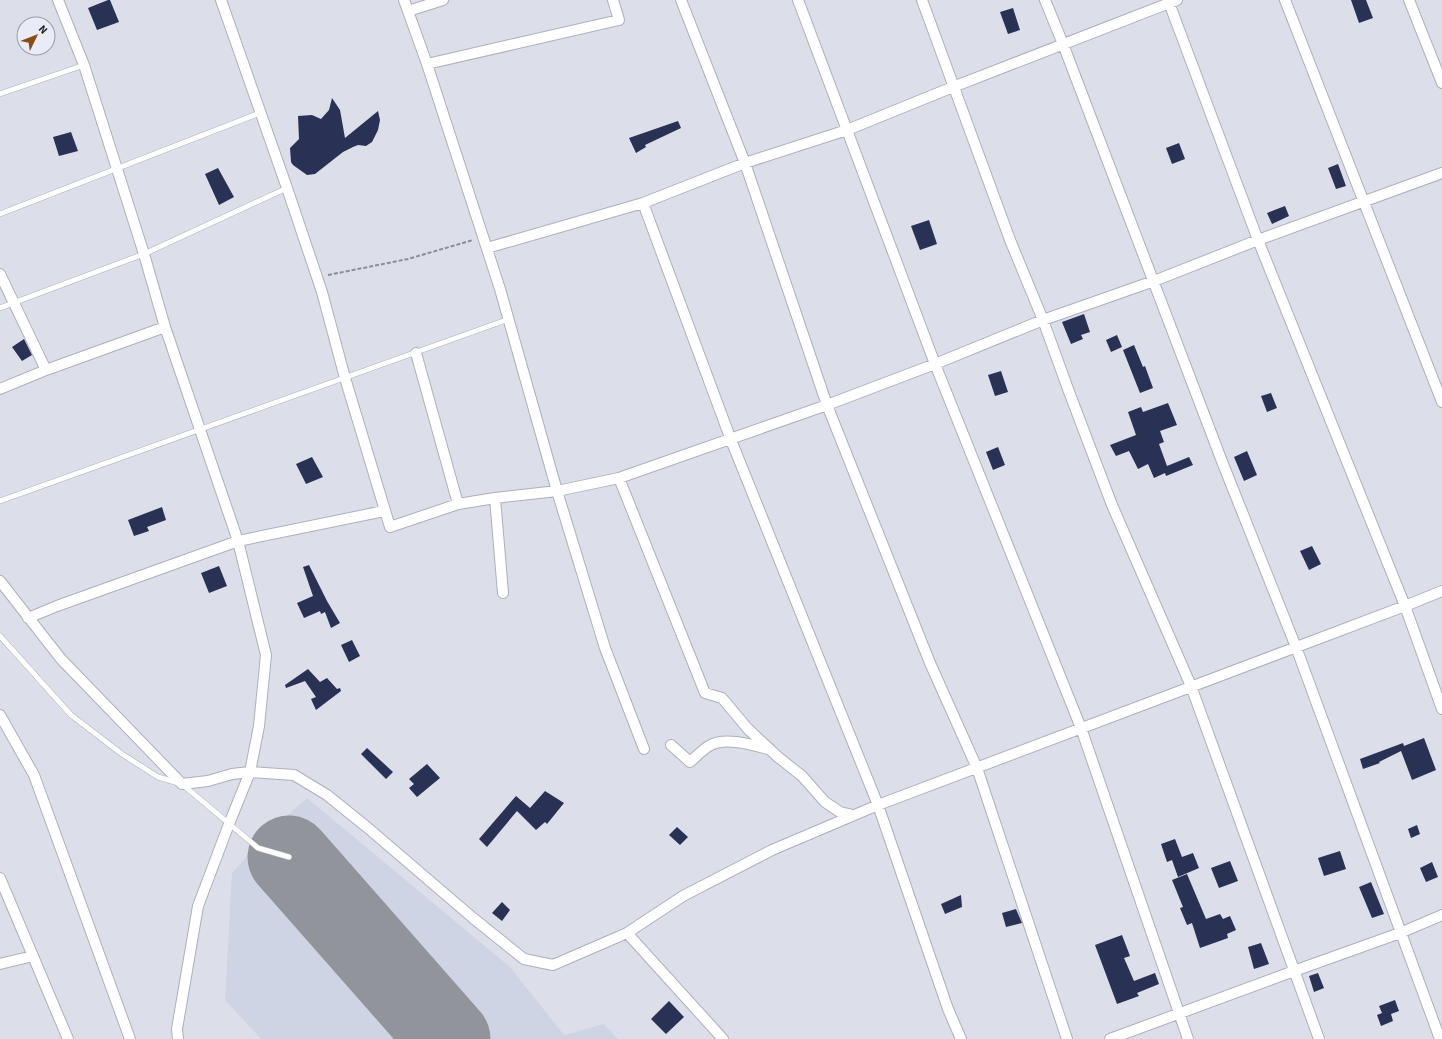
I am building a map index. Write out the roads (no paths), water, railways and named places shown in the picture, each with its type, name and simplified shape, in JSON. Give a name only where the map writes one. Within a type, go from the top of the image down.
[{"type":"street","points":[[58,0],[84,65],[144,254],[165,327],[238,541],[266,655],[259,726],[250,772],[198,906],[177,1029],[178,1039]]},
{"type":"street","points":[[221,0],[317,278],[390,528],[458,504],[494,498],[557,491],[619,478],[827,406],[1043,320],[1154,281],[1258,240],[1442,173]]},
{"type":"street","points":[[404,0],[427,64],[487,248],[509,319],[557,491],[605,648],[644,749]]},
{"type":"street","points":[[408,11],[443,0]]},
{"type":"street","points":[[427,64],[619,20],[613,0]]},
{"type":"street","points":[[681,0],[745,163],[827,406],[930,663],[977,768],[1067,1039]]},
{"type":"street","points":[[798,0],[935,364],[1081,728],[1188,1039]]},
{"type":"street","points":[[922,0],[1010,240],[1043,320],[1112,505],[1191,686],[1319,1039]]},
{"type":"street","points":[[1045,0],[1223,464],[1296,647],[1440,1039]]},
{"type":"street","points":[[1285,0],[1442,402]]},
{"type":"street","points":[[1409,0],[1442,83]]},
{"type":"street","points":[[487,248],[643,202],[745,163],[847,130],[1171,1],[1258,240],[1405,606],[1442,709]]},
{"type":"street","points":[[643,202],[731,440],[878,805],[948,1009],[961,1039]]},
{"type":"street","points":[[0,274],[46,370]]},
{"type":"street","points":[[0,389],[46,370],[165,327]]},
{"type":"street","points":[[416,353],[458,504]]},
{"type":"street","points":[[619,478],[705,694],[722,698],[748,729],[770,750],[802,776],[825,802],[840,812],[853,815]]},
{"type":"street","points":[[494,498],[503,593]]},
{"type":"street","points":[[28,618],[57,606],[238,541],[384,511]]},
{"type":"street","points":[[0,581],[61,659],[182,784],[208,781],[232,774],[250,772],[294,775],[326,795],[368,828],[473,918],[524,959],[553,965],[626,933],[683,896],[772,850],[853,815],[1442,591]]},
{"type":"street","points":[[0,715],[34,775],[130,1039]]},
{"type":"street","points":[[671,745],[690,762],[710,744],[728,741],[744,742],[770,750]]},
{"type":"street","points":[[0,878],[68,1039]]},
{"type":"street","points":[[1110,1039],[1294,970],[1400,933],[1442,915]]},
{"type":"street","points":[[626,933],[723,1039]]},
{"type":"street","points":[[0,964],[33,956]]},
{"type":"lane","points":[[0,94],[84,65]]},
{"type":"lane","points":[[0,214],[260,113]]},
{"type":"lane","points":[[0,308],[144,254],[287,188]]},
{"type":"lane","points":[[0,501],[509,319]]},
{"type":"lane","points":[[0,636],[71,715],[122,754],[158,777],[182,784],[258,848],[289,858]]}]
